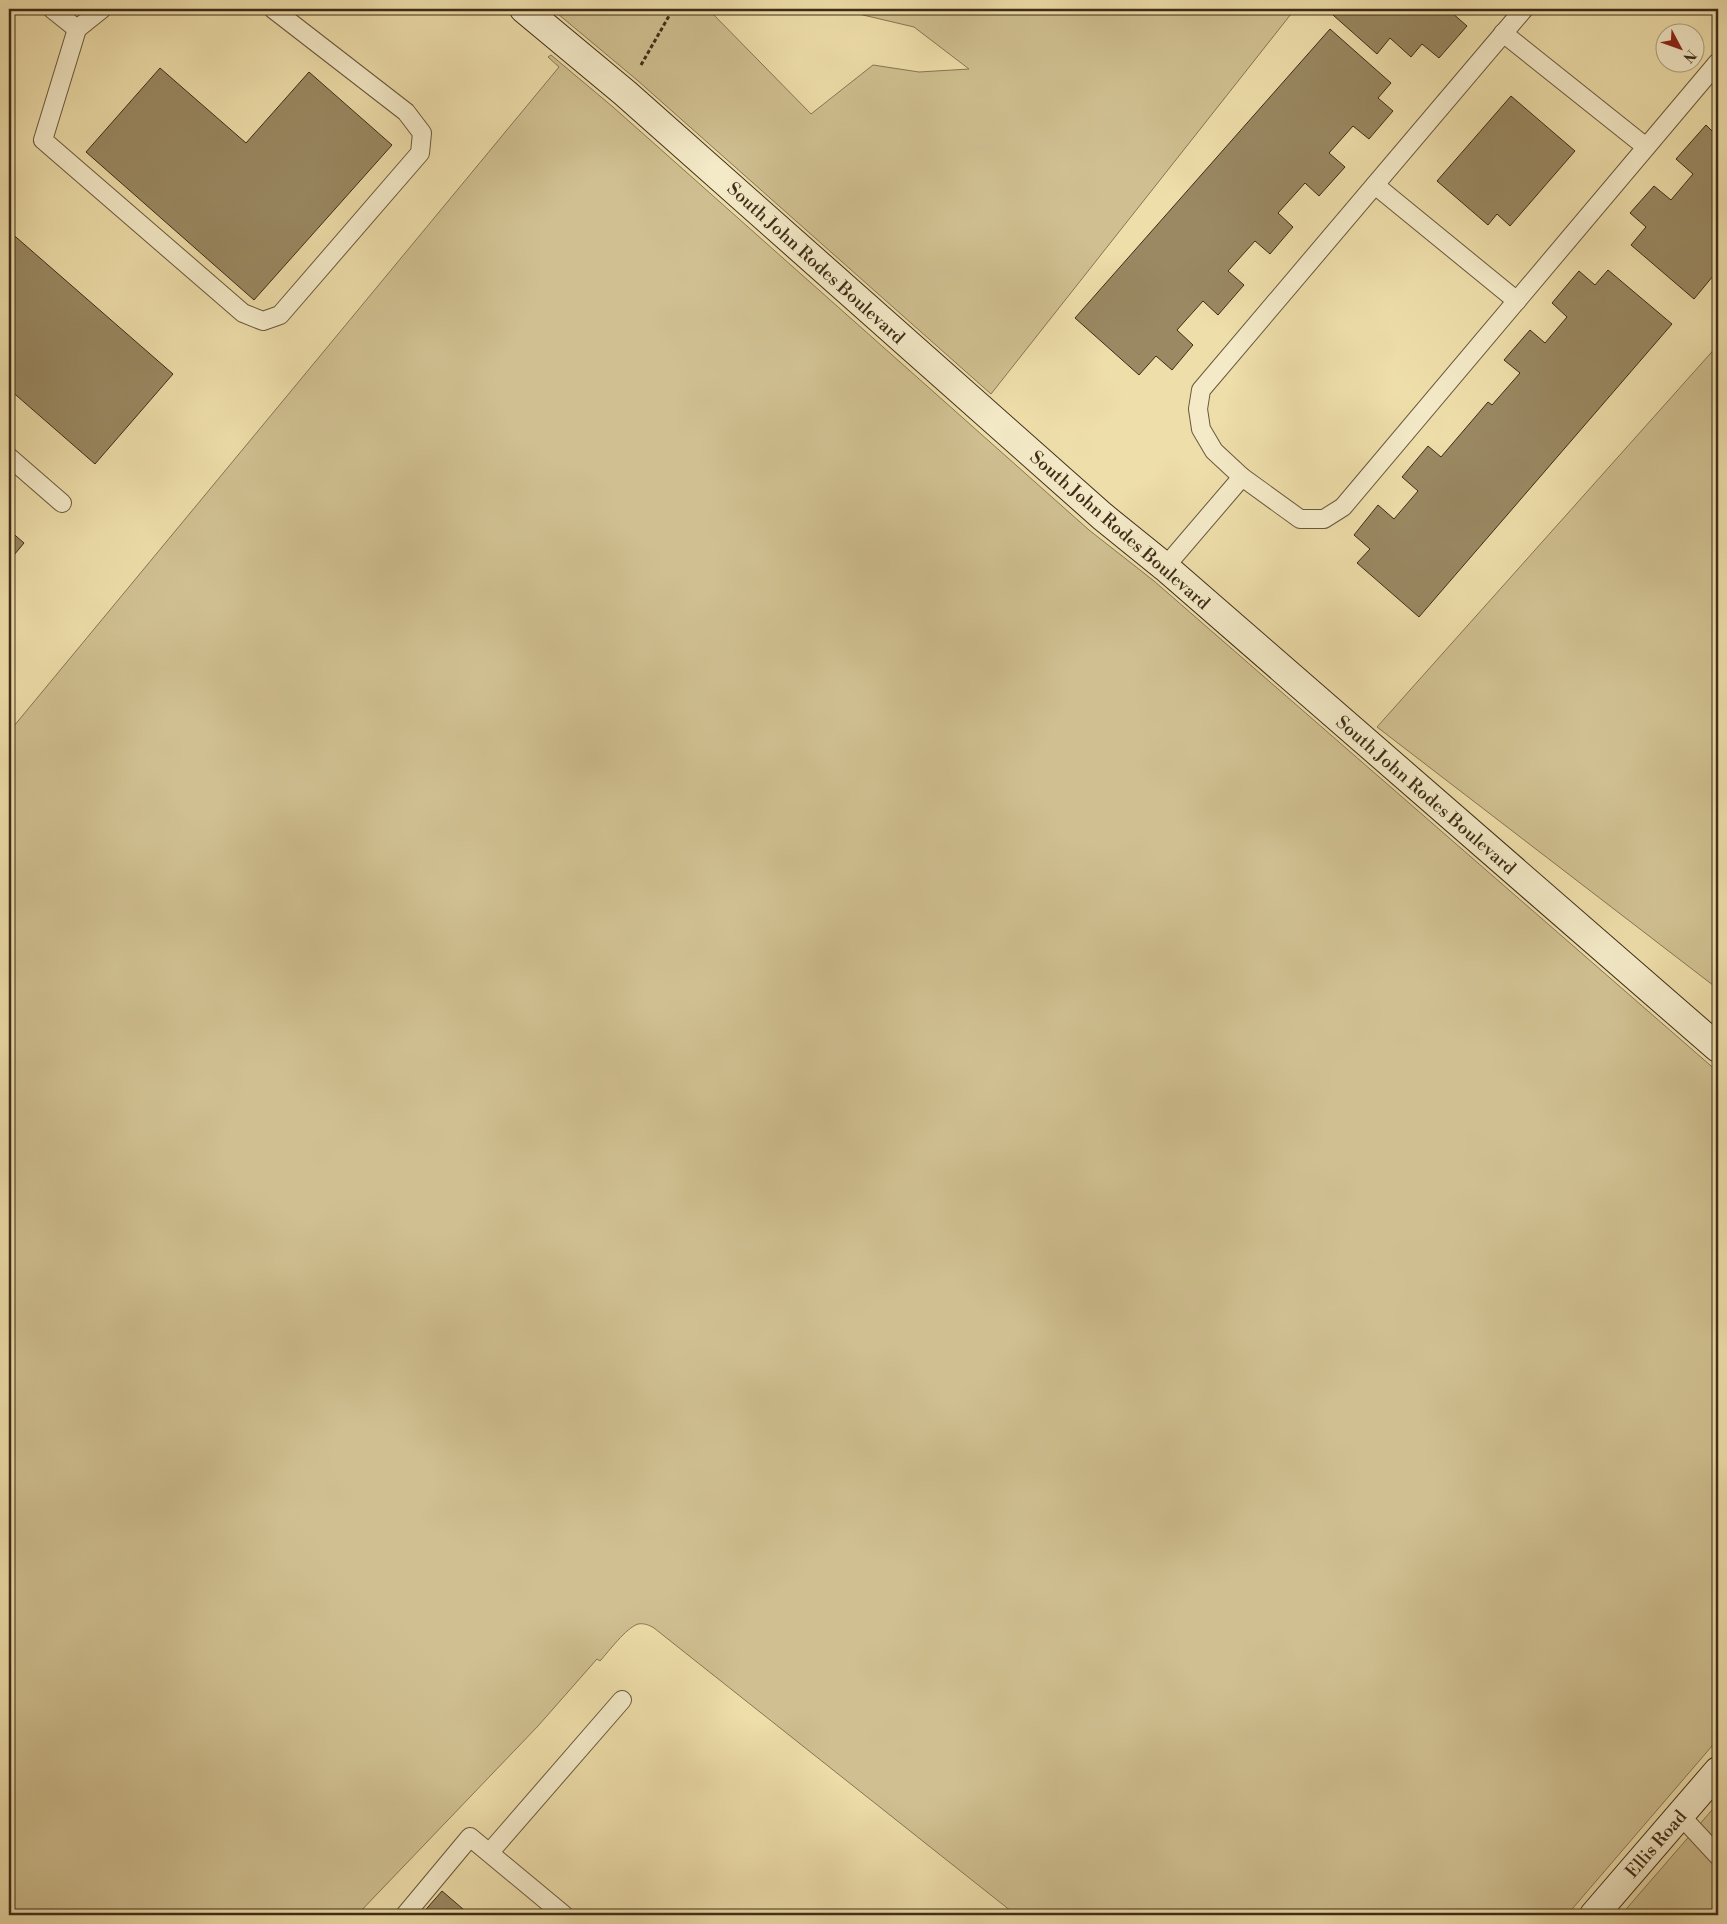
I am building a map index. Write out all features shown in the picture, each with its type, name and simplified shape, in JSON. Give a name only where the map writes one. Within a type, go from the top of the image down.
[{"type":"main road","name":"South John Rodes Boulevard","points":[[524,9],[625,94],[1094,510],[1165,567],[1718,1048]]},
{"type":"main road","name":"Ellis Road","points":[[1594,1915],[1718,1771]]},
{"type":"lane","points":[[52,9],[77,29]]},
{"type":"lane","points":[[102,9],[77,29],[43,140],[243,313],[263,321],[280,315],[420,153],[422,133],[406,112],[273,9]]},
{"type":"lane","points":[[1524,9],[1201,390],[1198,409],[1201,429],[1214,451],[1242,477],[1300,519],[1324,519],[1343,507],[1718,62]]},
{"type":"lane","points":[[1503,33],[1646,147]]},
{"type":"lane","points":[[1375,185],[1517,301]]},
{"type":"lane","points":[[9,457],[62,503]]},
{"type":"lane","points":[[1165,567],[1242,477]]},
{"type":"lane","points":[[490,1852],[622,1700]]},
{"type":"lane","points":[[1681,1816],[1718,1856]]},
{"type":"lane","points":[[405,1915],[470,1837],[564,1915]]},
{"type":"path","points":[[625,94],[673,9]]},
{"type":"shaded area","points":[[552,9],[708,9],[811,114],[873,65],[919,72],[969,69],[914,27],[846,11],[847,9],[1295,9],[991,394],[637,80]]},
{"type":"shaded area","points":[[551,55],[613,107],[1089,530],[1154,581],[1718,1072],[1718,1739],[1567,1915],[1016,1915],[654,1628],[638,1624],[623,1635],[600,1661],[597,1659],[538,1726],[357,1915],[9,1915],[9,732],[559,67],[548,57]]},
{"type":"shaded area","points":[[1718,345],[1718,989],[1377,727]]},
{"type":"shaded area","points":[[1718,1803],[1718,1915],[1621,1915]]},
{"type":"building","points":[[1339,9],[1455,9],[1451,12],[1467,26],[1439,58],[1422,44],[1411,57],[1390,38],[1377,54],[1333,15]]},
{"type":"building","points":[[1330,29],[1391,83],[1378,98],[1393,111],[1369,139],[1353,126],[1329,153],[1345,167],[1319,196],[1305,183],[1278,213],[1293,227],[1270,254],[1255,241],[1228,271],[1244,285],[1218,315],[1203,301],[1177,330],[1193,345],[1172,370],[1156,356],[1139,375],[1075,318]]},
{"type":"building","points":[[160,68],[246,143],[309,72],[392,145],[254,300],[86,152]]},
{"type":"building","points":[[1511,96],[1575,151],[1510,226],[1497,214],[1488,225],[1437,181]]},
{"type":"building","points":[[1706,125],[1718,137],[1718,270],[1694,299],[1631,245],[1646,227],[1630,213],[1654,186],[1671,200],[1693,174],[1676,159]]},
{"type":"building","points":[[9,231],[173,374],[95,464],[9,389]]},
{"type":"building","points":[[1608,270],[1672,324],[1419,617],[1357,563],[1370,549],[1354,535],[1378,505],[1394,519],[1418,491],[1402,477],[1428,446],[1441,457],[1488,402],[1492,405],[1520,373],[1504,360],[1530,330],[1545,343],[1567,317],[1552,303],[1579,271],[1595,285]]},
{"type":"building","points":[[9,530],[24,543],[9,561]]},
{"type":"building","points":[[442,1891],[470,1915],[421,1915]]}]
